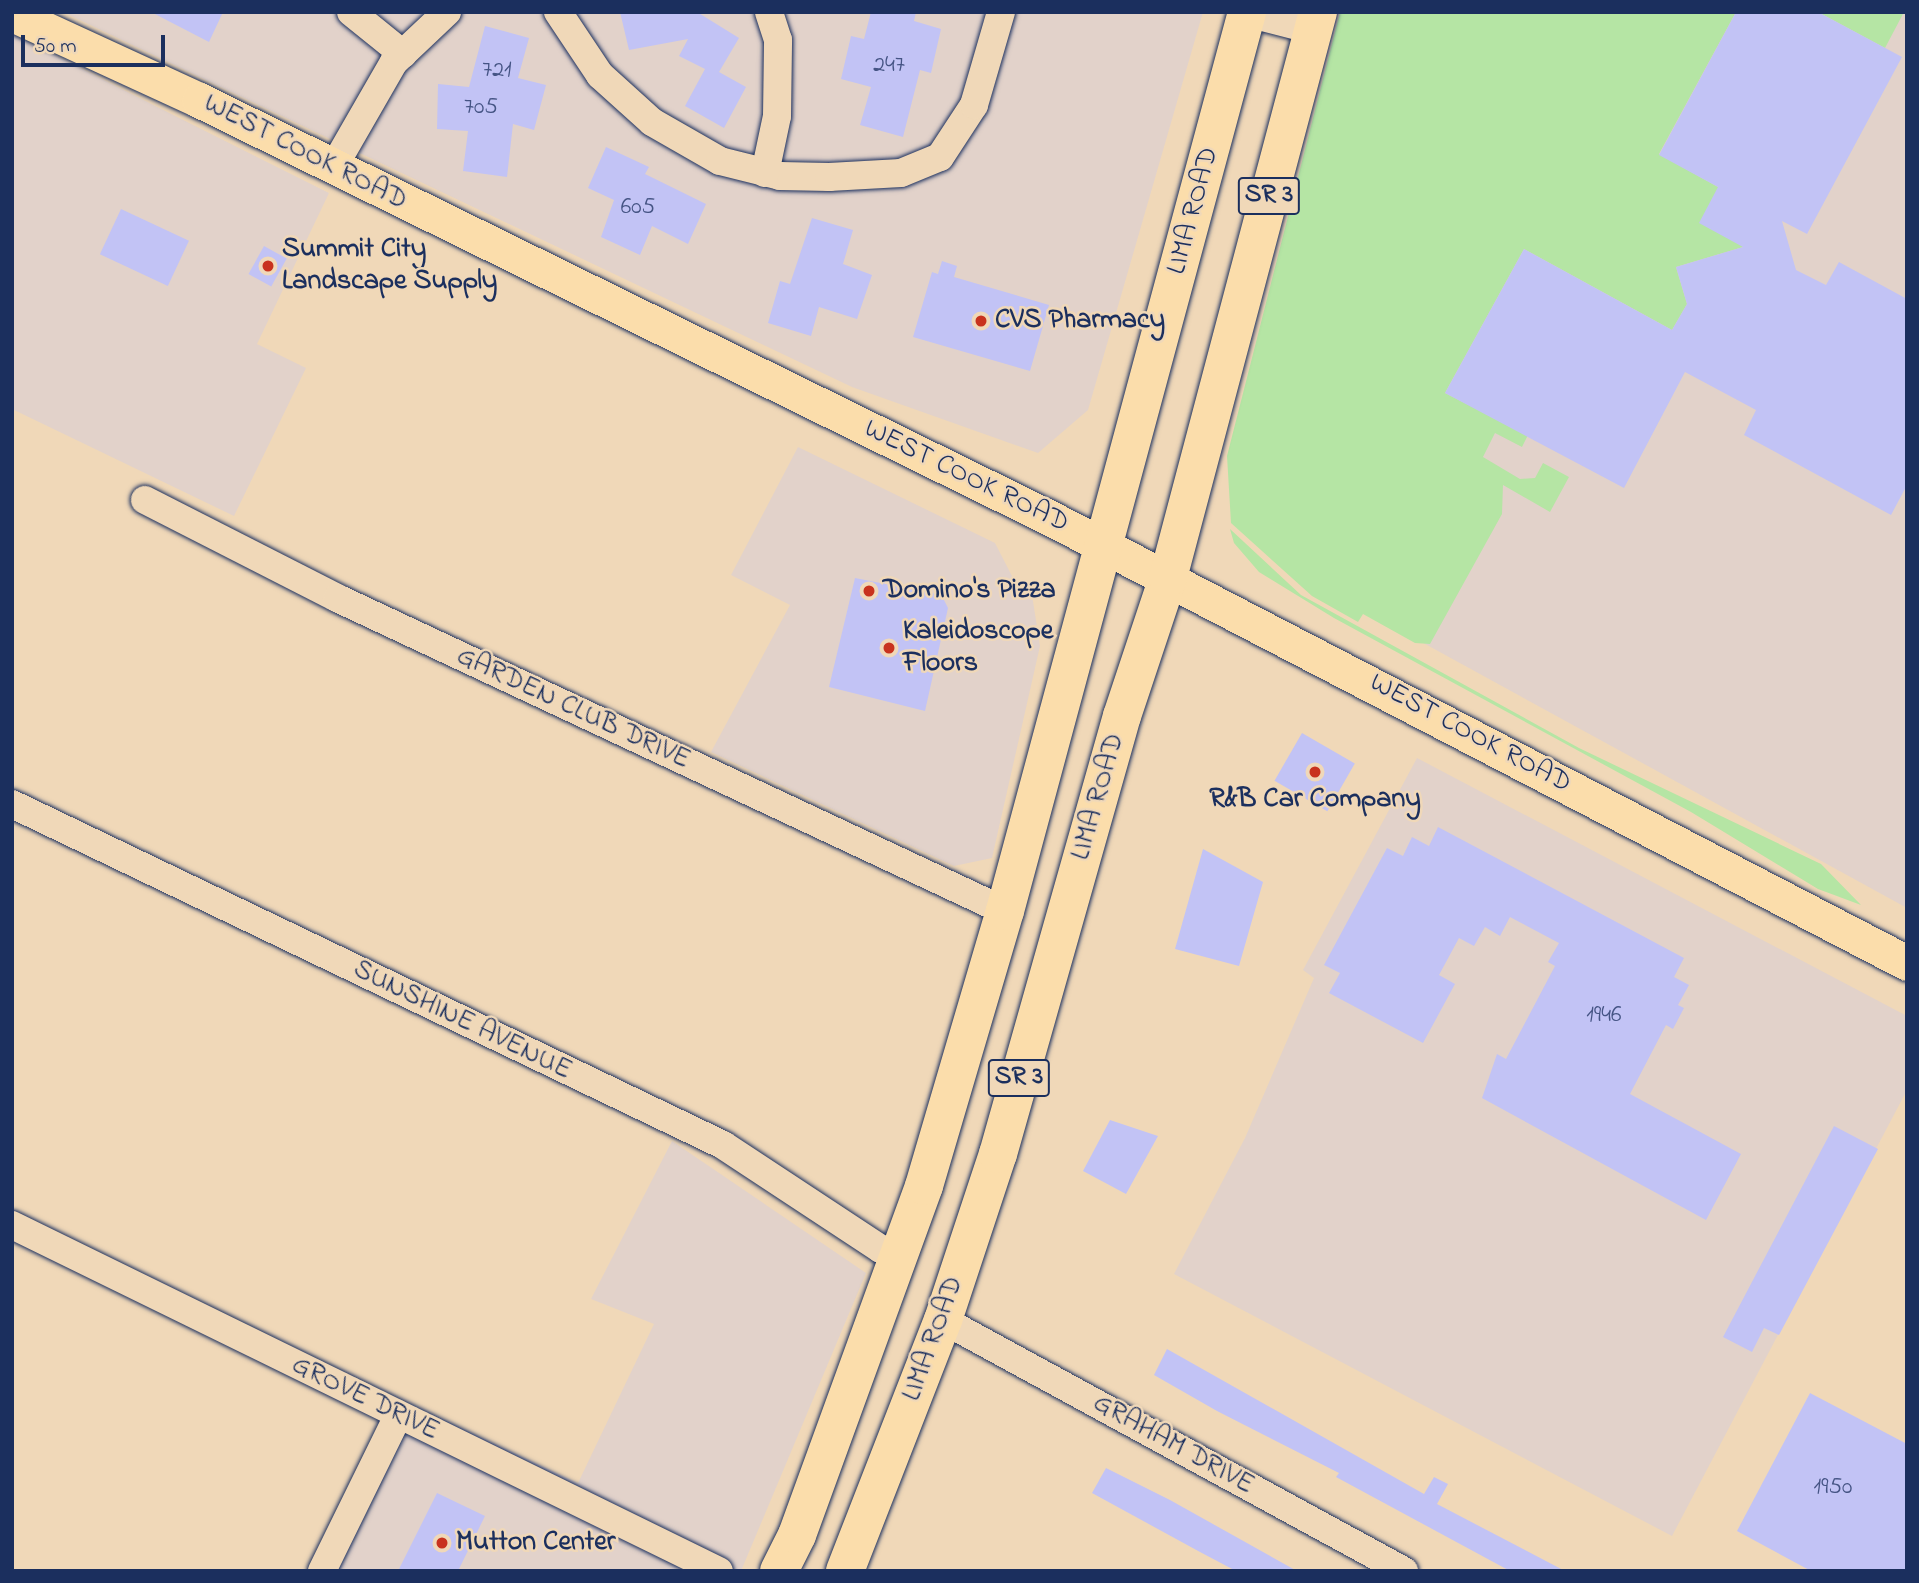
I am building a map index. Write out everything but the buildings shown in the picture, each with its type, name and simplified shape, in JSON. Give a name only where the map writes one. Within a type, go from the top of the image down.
[{"type":"highway","name":"LIMA ROAD","points":[[779,1571],[901,1256],[1005,911],[1246,13]]},
{"type":"highway","name":"LIMA ROAD","points":[[845,1571],[943,1320],[998,1154],[1122,716],[1168,578],[1315,21]]},
{"type":"main road","name":"WEST COOK ROAD","points":[[12,15],[199,100],[1168,578],[1907,963]]},
{"type":"street","points":[[351,12],[403,54]]},
{"type":"street","points":[[333,168],[403,54],[447,12]]},
{"type":"street","points":[[558,12],[600,75],[652,122],[720,161],[765,173],[817,177],[901,173],[940,157],[974,105],[1001,12]]},
{"type":"street","points":[[765,173],[777,116],[778,40],[769,12]]},
{"type":"street","points":[[1246,13],[1315,21]]},
{"type":"street","name":"GARDEN CLUB DRIVE","points":[[145,500],[337,598],[1005,911]]},
{"type":"street","name":"SUNSHINE AVENUE","points":[[12,804],[723,1145],[881,1249],[901,1256]]},
{"type":"street","name":"GROVE DRIVE","points":[[12,1225],[719,1571]]},
{"type":"street","name":"GRAHAM DRIVE","points":[[943,1320],[1404,1571]]},
{"type":"street","points":[[322,1571],[398,1416]]},
{"type":"shaded area","points":[[63,12],[1203,12],[1088,410],[1038,453],[852,387]]},
{"type":"shaded area","points":[[1357,12],[1907,12],[1907,908],[1312,582]]},
{"type":"shaded area","points":[[12,34],[329,193],[257,344],[306,368],[234,516],[12,409]]},
{"type":"shaded area","points":[[798,447],[995,543],[1014,580],[1032,595],[1040,646],[992,858],[954,866],[711,752],[790,605],[731,575]]},
{"type":"shaded area","points":[[1417,758],[1907,1016],[1907,1090],[1672,1536],[1174,1274],[1245,1138],[1314,978],[1303,970]]},
{"type":"shaded area","points":[[672,1141],[866,1273],[741,1571],[327,1571],[398,1398],[578,1483],[654,1324],[591,1299]]},
{"type":"green space","points":[[1340,12],[1736,12],[1659,154],[1718,187],[1743,247],[1676,267],[1687,304],[1672,330],[1524,249],[1445,393],[1528,435],[1522,447],[1495,433],[1483,457],[1520,479],[1535,478],[1543,463],[1569,477],[1550,512],[1503,485],[1502,514],[1430,644],[1415,643],[1363,614],[1358,622],[1312,596],[1231,523],[1227,456]]},
{"type":"green space","points":[[1818,12],[1904,12],[1885,48]]},
{"type":"green space","points":[[1230,529],[1301,595],[1579,748],[1821,864],[1861,905],[1818,889],[1691,812],[1334,618],[1259,572],[1234,543]]},
{"type":"place","name":"Summit City Landscape Supply","points":[[268,266]]},
{"type":"place","name":"CVS Pharmacy","points":[[981,321]]},
{"type":"place","name":"Domino's Pizza","points":[[869,591]]},
{"type":"place","name":"Kaleidoscope Floors","points":[[889,648]]},
{"type":"place","name":"R&B Car Company","points":[[1315,772]]},
{"type":"place","name":"Mutton Center","points":[[442,1543]]}]
